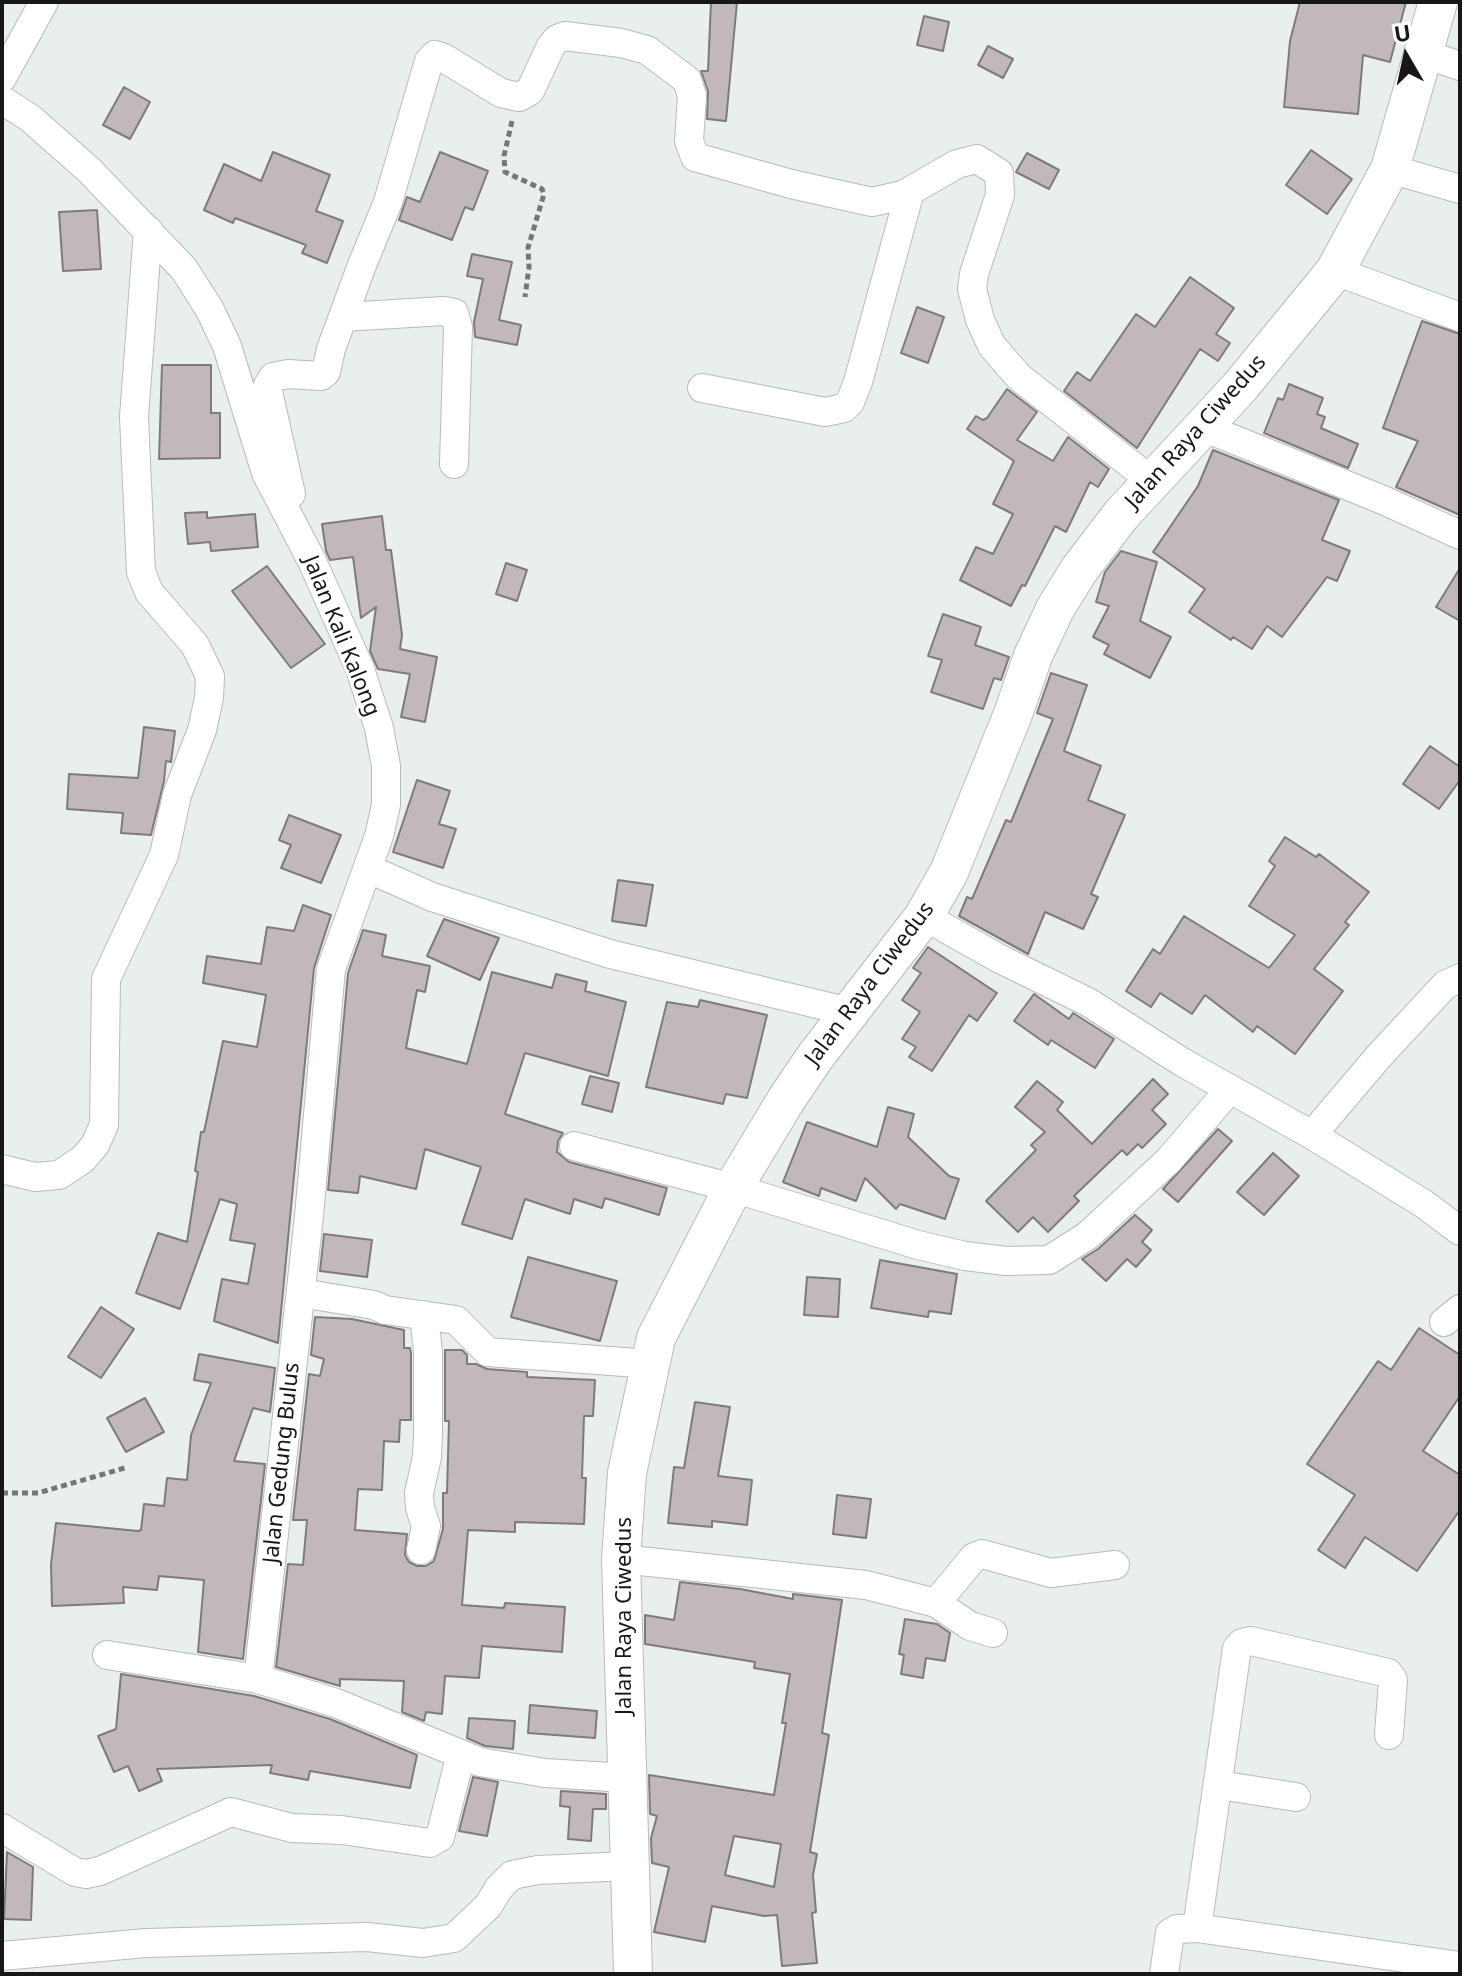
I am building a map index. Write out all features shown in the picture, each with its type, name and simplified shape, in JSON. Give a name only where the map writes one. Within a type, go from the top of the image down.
[{"type":"street","points":[[2,78],[44,2]]},
{"type":"street","name":"Jalan Raya Ciwedus","points":[[633,1974],[621,1559],[627,1473],[656,1338],[733,1188],[786,1100],[815,1057],[924,916],[949,872],[972,821],[1033,656],[1055,609],[1079,570],[1121,515],[1239,388],[1335,271],[1390,169],[1443,60],[1438,2]]},
{"type":"street","points":[[297,530],[267,387],[273,377],[288,374],[321,376],[326,372],[343,317],[388,202],[429,61],[435,55],[444,58],[501,93],[519,97],[530,91],[551,46],[565,36],[621,43],[647,50],[687,80],[692,96],[689,141],[695,157],[791,184],[872,202],[910,191],[957,164],[977,159],[999,173],[1000,195],[972,289],[980,320],[992,346],[1019,377],[1152,481]]},
{"type":"street","name":"Jalan Kali Kalong","points":[[2,100],[30,118],[89,170],[184,269],[210,310],[227,346],[266,473],[297,530],[360,669],[379,728],[386,766],[386,805],[369,869]]},
{"type":"street","points":[[1390,169],[1460,189]]},
{"type":"street","points":[[702,388],[825,412],[844,408],[850,402],[858,382],[910,191]]},
{"type":"street","points":[[2,1169],[35,1177],[59,1175],[83,1159],[95,1145],[104,1125],[106,979],[164,855],[177,795],[202,730],[209,698],[210,676],[195,645],[149,592],[141,572],[134,417],[148,230]]},
{"type":"street","points":[[1335,271],[1460,317]]},
{"type":"street","points":[[343,317],[454,313],[458,327],[454,464]]},
{"type":"street","points":[[1203,427],[1383,500],[1460,535]]},
{"type":"street","points":[[369,869],[432,897],[610,954],[850,1012]]},
{"type":"street","name":"Jalan Gedung Bulus","points":[[258,1679],[301,1293],[331,969],[369,869]]},
{"type":"street","points":[[924,916],[1000,959],[1088,1002],[1312,1135],[1424,1204],[1460,1231]]},
{"type":"street","points":[[1312,1135],[1445,985],[1460,978]]},
{"type":"street","points":[[574,1146],[733,1188],[918,1245],[965,1256],[1006,1261],[1049,1260],[1087,1236],[1168,1161],[1230,1089]]},
{"type":"street","points":[[301,1293],[458,1320],[488,1352],[651,1364]]},
{"type":"street","points":[[421,1550],[426,1526],[419,1493],[427,1457],[428,1433],[428,1352],[424,1315]]},
{"type":"street","points":[[936,1603],[974,1557],[982,1554],[1051,1573],[1115,1565]]},
{"type":"street","points":[[621,1559],[866,1585],[936,1603],[970,1626],[993,1633]]},
{"type":"street","points":[[1197,1928],[1237,1648],[1251,1641],[1388,1673],[1393,1680],[1389,1735]]},
{"type":"street","points":[[107,1655],[258,1679],[336,1703],[480,1762],[545,1773],[627,1778]]},
{"type":"street","points":[[2,1828],[75,1872],[86,1874],[100,1871],[231,1812],[292,1828],[342,1830],[430,1843],[440,1837],[461,1754]]},
{"type":"street","points":[[1219,1785],[1296,1797]]},
{"type":"street","points":[[2,1956],[146,1943],[367,1937],[423,1943],[454,1938],[488,1906],[512,1875],[538,1870],[629,1866]]},
{"type":"street","points":[[1164,1974],[1170,1933],[1177,1929],[1197,1928],[1453,1968]]},
{"type":"path","points":[[519,97],[503,166],[505,172],[542,189],[544,194],[528,248],[525,297]]},
{"type":"path","points":[[2,1493],[38,1493],[128,1467]]},
{"type":"building","points":[[711,2],[737,2],[726,121],[707,119],[708,91],[701,71],[708,71]]},
{"type":"building","points":[[1300,2],[1406,2],[1390,62],[1363,55],[1358,114],[1284,107],[1290,41]]},
{"type":"building","points":[[924,16],[949,22],[943,51],[917,45]]},
{"type":"building","points":[[988,46],[1013,59],[1003,78],[978,65]]},
{"type":"building","points":[[124,87],[150,102],[130,139],[103,125]]},
{"type":"building","points":[[1311,150],[1352,179],[1327,214],[1286,185]]},
{"type":"building","points":[[273,152],[330,175],[316,211],[343,221],[327,263],[302,253],[306,245],[235,218],[233,223],[204,210],[224,164],[261,181]]},
{"type":"building","points":[[440,152],[488,171],[473,210],[465,207],[452,240],[399,220],[407,197],[420,202]]},
{"type":"building","points":[[1027,153],[1059,170],[1049,189],[1016,172]]},
{"type":"building","points":[[97,210],[101,269],[63,271],[59,212]]},
{"type":"building","points":[[472,254],[512,262],[499,320],[521,325],[517,345],[475,337],[474,322],[483,279],[467,276]]},
{"type":"building","points":[[1190,277],[1234,308],[1216,334],[1230,343],[1218,361],[1200,349],[1137,448],[1064,391],[1077,372],[1090,381],[1136,314],[1155,327]]},
{"type":"building","points":[[917,307],[944,317],[928,363],[901,353]]},
{"type":"building","points":[[1422,321],[1460,334],[1460,515],[1396,487],[1418,441],[1383,428]]},
{"type":"building","points":[[162,365],[211,365],[211,413],[220,413],[220,458],[159,459]]},
{"type":"building","points":[[1289,384],[1323,398],[1317,414],[1325,417],[1321,428],[1358,444],[1348,468],[1264,433],[1278,398],[1283,400]]},
{"type":"building","points":[[1007,389],[1037,412],[1017,440],[1053,461],[1068,437],[1109,469],[1098,487],[1090,482],[1066,532],[1055,526],[1025,586],[1022,585],[1011,606],[960,580],[976,547],[993,554],[1013,514],[993,504],[1014,461],[967,429],[976,416],[983,420],[987,418]]},
{"type":"building","points":[[1213,450],[1339,500],[1322,540],[1350,551],[1337,581],[1327,577],[1282,637],[1267,626],[1252,649],[1233,637],[1231,640],[1189,612],[1205,589],[1153,552],[1198,486]]},
{"type":"building","points":[[207,512],[207,518],[255,514],[258,547],[211,551],[210,542],[188,544],[185,513]]},
{"type":"building","points":[[382,516],[386,550],[391,550],[402,635],[400,649],[437,657],[425,722],[401,717],[410,674],[378,669],[370,651],[376,607],[361,618],[353,557],[330,560],[326,551],[322,524]]},
{"type":"building","points":[[1121,551],[1157,562],[1140,621],[1171,637],[1150,678],[1104,654],[1109,645],[1093,637],[1109,606],[1096,602],[1105,572]]},
{"type":"building","points":[[506,563],[527,570],[517,601],[496,594]]},
{"type":"building","points":[[267,566],[325,644],[291,668],[232,591]]},
{"type":"building","points":[[1460,568],[1460,621],[1436,607]]},
{"type":"building","points":[[943,614],[981,627],[975,645],[1009,657],[1001,680],[994,678],[983,709],[931,692],[942,660],[928,656]]},
{"type":"building","points":[[1051,673],[1087,685],[1064,751],[1101,766],[1088,800],[1125,815],[1091,894],[1098,897],[1083,929],[1045,912],[1028,954],[959,916],[967,897],[972,899],[1006,820],[1011,822],[1053,719],[1037,713]]},
{"type":"building","points":[[144,727],[175,731],[171,762],[166,761],[151,835],[121,833],[123,813],[67,809],[69,774],[138,778]]},
{"type":"building","points":[[1430,746],[1460,767],[1460,780],[1439,809],[1403,784]]},
{"type":"building","points":[[417,780],[450,791],[439,824],[456,829],[443,868],[393,852]]},
{"type":"building","points":[[289,815],[341,835],[321,883],[281,868],[291,845],[279,840]]},
{"type":"building","points":[[1285,837],[1316,857],[1319,854],[1369,892],[1345,922],[1349,925],[1314,969],[1343,991],[1295,1054],[1257,1026],[1253,1032],[1205,995],[1192,1014],[1160,993],[1151,1007],[1126,991],[1153,949],[1160,954],[1184,916],[1269,968],[1295,935],[1249,906],[1275,866],[1269,861]]},
{"type":"building","points":[[618,880],[653,885],[646,926],[612,921]]},
{"type":"building","points":[[303,905],[331,915],[314,968],[278,1343],[214,1321],[222,1279],[248,1284],[255,1244],[230,1240],[237,1204],[220,1199],[180,1309],[136,1293],[158,1233],[187,1242],[201,1132],[204,1132],[223,1041],[257,1047],[266,995],[203,983],[207,956],[261,964],[267,927],[294,931]]},
{"type":"building","points":[[444,919],[499,938],[480,980],[427,956]]},
{"type":"building","points":[[363,930],[386,935],[382,956],[430,966],[425,992],[417,990],[406,1048],[467,1064],[492,972],[552,988],[556,974],[587,982],[585,991],[626,1002],[608,1076],[525,1053],[505,1114],[563,1133],[557,1152],[569,1162],[667,1188],[659,1215],[605,1198],[602,1208],[574,1199],[570,1214],[525,1199],[512,1239],[462,1224],[481,1167],[425,1149],[416,1189],[360,1176],[358,1193],[328,1190],[348,973]]},
{"type":"building","points":[[928,947],[997,993],[977,1021],[969,1015],[932,1071],[909,1057],[916,1047],[902,1039],[920,1012],[902,1000],[921,973],[913,968]]},
{"type":"building","points":[[1034,994],[1069,1019],[1073,1013],[1114,1039],[1095,1068],[1051,1040],[1048,1045],[1014,1021]]},
{"type":"building","points":[[700,1000],[767,1015],[747,1098],[726,1094],[723,1104],[646,1087],[667,1002],[698,1007]]},
{"type":"building","points":[[590,1076],[619,1083],[612,1112],[582,1104]]},
{"type":"building","points":[[1153,1079],[1168,1094],[1152,1110],[1166,1124],[1142,1148],[1138,1144],[1127,1155],[1122,1150],[1074,1196],[1079,1201],[1048,1232],[1033,1217],[1018,1232],[986,1201],[1036,1150],[1031,1145],[1045,1132],[1015,1107],[1037,1081],[1063,1102],[1057,1110],[1092,1144]]},
{"type":"building","points":[[888,1107],[914,1114],[908,1137],[949,1176],[959,1179],[945,1219],[900,1204],[896,1209],[865,1178],[856,1201],[821,1188],[819,1196],[783,1182],[807,1122],[877,1147]]},
{"type":"building","points":[[1218,1129],[1232,1141],[1178,1202],[1163,1189]]},
{"type":"building","points":[[1273,1153],[1299,1176],[1264,1215],[1237,1192]]},
{"type":"building","points":[[1135,1215],[1152,1230],[1142,1242],[1151,1250],[1136,1267],[1127,1259],[1106,1281],[1082,1259],[1098,1249]]},
{"type":"building","points":[[324,1234],[372,1240],[367,1277],[320,1271]]},
{"type":"building","points":[[528,1257],[617,1281],[600,1341],[511,1317]]},
{"type":"building","points":[[880,1260],[957,1274],[951,1314],[929,1311],[928,1317],[871,1308]]},
{"type":"building","points":[[807,1277],[840,1279],[838,1317],[804,1315]]},
{"type":"building","points":[[101,1307],[134,1329],[101,1378],[68,1357]]},
{"type":"building","points":[[315,1317],[352,1319],[404,1330],[404,1348],[410,1348],[411,1353],[411,1420],[400,1420],[399,1442],[384,1441],[382,1490],[358,1489],[355,1530],[407,1534],[405,1555],[409,1562],[417,1566],[426,1566],[434,1561],[443,1529],[449,1421],[445,1421],[445,1350],[462,1350],[467,1355],[467,1364],[527,1372],[527,1377],[595,1380],[593,1416],[584,1416],[584,1524],[515,1522],[515,1532],[468,1530],[462,1605],[504,1608],[505,1603],[565,1607],[562,1652],[482,1646],[479,1678],[445,1676],[442,1714],[426,1712],[424,1721],[402,1712],[404,1681],[340,1679],[340,1686],[276,1667],[288,1564],[303,1565],[307,1520],[293,1520],[309,1374],[320,1376],[324,1359],[311,1355]]},
{"type":"building","points":[[1419,1328],[1460,1355],[1460,1396],[1423,1451],[1460,1475],[1460,1510],[1417,1571],[1365,1537],[1345,1568],[1318,1550],[1355,1495],[1307,1464],[1378,1361],[1391,1370]]},
{"type":"building","points":[[199,1354],[275,1368],[270,1412],[253,1408],[234,1461],[265,1464],[243,1659],[198,1652],[204,1580],[159,1576],[157,1590],[123,1587],[124,1603],[52,1606],[51,1564],[56,1523],[138,1531],[141,1530],[144,1504],[164,1506],[167,1478],[187,1480],[191,1435],[211,1383],[194,1380]]},
{"type":"building","points":[[145,1398],[164,1432],[126,1452],[107,1418]]},
{"type":"building","points":[[695,1402],[730,1407],[718,1476],[752,1480],[747,1525],[712,1521],[712,1527],[668,1523],[674,1467],[684,1468]]},
{"type":"building","points":[[837,1495],[871,1499],[866,1538],[833,1534]]},
{"type":"building","points":[[680,1582],[793,1599],[793,1594],[842,1600],[822,1733],[829,1735],[810,1852],[817,1854],[813,1875],[816,1912],[812,1913],[817,1963],[782,1966],[777,1915],[764,1916],[712,1906],[705,1942],[654,1932],[669,1867],[652,1863],[651,1838],[657,1816],[650,1814],[649,1775],[774,1795],[786,1723],[782,1723],[790,1674],[754,1668],[755,1662],[645,1644],[645,1615],[674,1620]],"holes":[[[734,1836],[781,1844],[774,1887],[725,1875]]]},
{"type":"building","points":[[905,1619],[937,1624],[950,1633],[945,1661],[926,1658],[923,1678],[901,1674],[904,1655],[899,1654]]},
{"type":"building","points":[[121,1674],[254,1696],[330,1719],[417,1755],[410,1788],[310,1771],[308,1780],[270,1773],[272,1765],[157,1769],[162,1781],[139,1791],[128,1766],[114,1772],[98,1736],[116,1729]]},
{"type":"building","points":[[530,1705],[597,1711],[595,1738],[528,1733]]},
{"type":"building","points":[[469,1718],[515,1721],[513,1749],[485,1746],[467,1738]]},
{"type":"building","points":[[473,1777],[498,1782],[487,1836],[459,1831]]},
{"type":"building","points":[[561,1791],[606,1794],[606,1809],[593,1809],[591,1841],[568,1839],[570,1807],[560,1806]]},
{"type":"building","points":[[7,1852],[33,1867],[31,1920],[4,1919]]}]
